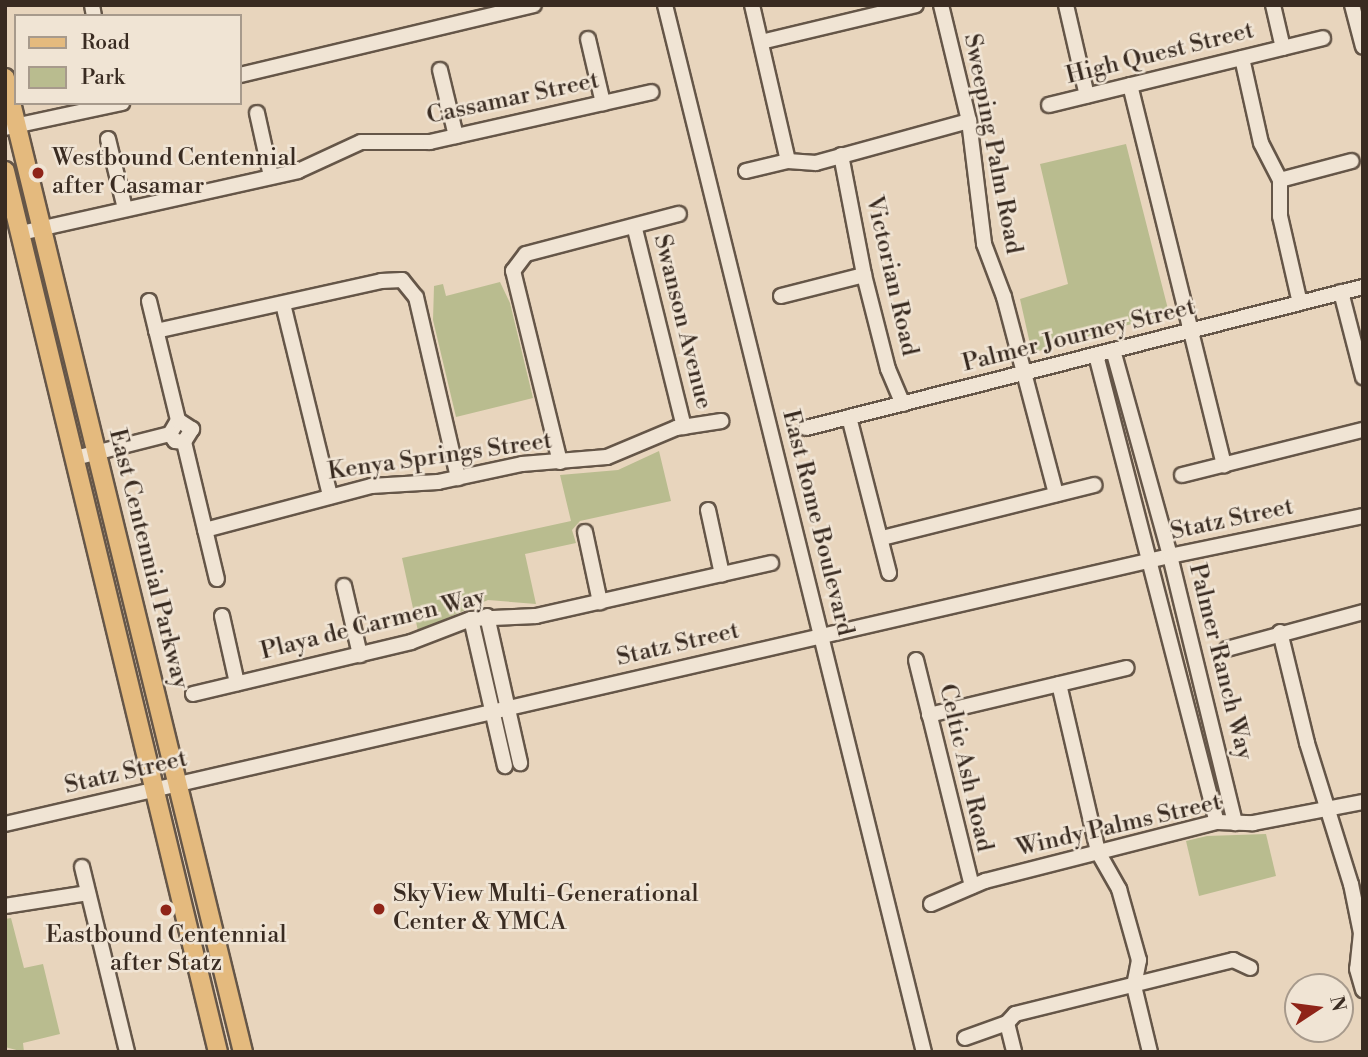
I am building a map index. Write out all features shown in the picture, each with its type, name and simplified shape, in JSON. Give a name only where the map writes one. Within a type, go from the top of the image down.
[{"type":"main road","name":"East Centennial Parkway","points":[[5,78],[11,128],[41,228],[243,1052]]},
{"type":"main road","name":"East Centennial Parkway","points":[[5,171],[218,1052]]},
{"type":"street","points":[[242,75],[534,5]]},
{"type":"street","name":"East Rome Boulevard","points":[[665,5],[923,1052]]},
{"type":"street","points":[[752,5],[789,161]]},
{"type":"street","points":[[761,43],[916,5]]},
{"type":"street","name":"Sweeping Palm Road","points":[[941,5],[969,121],[984,244],[1004,297],[1056,494]]},
{"type":"street","points":[[1066,5],[1087,96]]},
{"type":"street","points":[[1272,5],[1283,48]]},
{"type":"street","points":[[1356,7],[1363,47]]},
{"type":"street","name":"High Quest Street","points":[[1049,105],[1322,38]]},
{"type":"street","points":[[588,39],[603,103]]},
{"type":"street","points":[[1242,58],[1261,143],[1280,180],[1280,216],[1300,303]]},
{"type":"street","points":[[440,70],[456,136]]},
{"type":"street","points":[[1130,85],[1224,466]]},
{"type":"street","name":"Cassamar Street","points":[[21,233],[311,166],[361,142],[430,142],[651,92]]},
{"type":"street","points":[[11,128],[114,105]]},
{"type":"street","points":[[257,113],[271,176]]},
{"type":"street","points":[[746,171],[789,161],[806,164],[969,121]]},
{"type":"street","points":[[108,139],[125,209]]},
{"type":"street","name":"Victorian Road","points":[[841,155],[864,275],[888,369],[903,404]]},
{"type":"street","points":[[1280,180],[1352,160]]},
{"type":"street","points":[[560,462],[523,305],[512,280],[517,262],[526,254],[635,229],[679,214]]},
{"type":"street","name":"Swanson Avenue","points":[[635,229],[684,427]]},
{"type":"street","points":[[781,296],[864,275]]},
{"type":"street","points":[[156,331],[402,280],[416,297],[458,478]]},
{"type":"street","name":"Palmer Journey Street","points":[[806,428],[1363,287]]},
{"type":"street","points":[[1341,292],[1363,377]]},
{"type":"street","points":[[149,301],[178,420],[192,429],[184,442],[217,579]]},
{"type":"street","points":[[283,304],[330,496]]},
{"type":"street","name":"Palmer Ranch Way","points":[[1113,351],[1170,556],[1236,823]]},
{"type":"street","name":"Palmer Ranch Way","points":[[1096,355],[1152,560],[1217,822]]},
{"type":"street","points":[[849,417],[883,538],[889,573]]},
{"type":"street","points":[[75,458],[170,434],[178,420]]},
{"type":"street","name":"Kenya Springs Street","points":[[205,530],[371,486],[458,478],[523,464],[607,457],[684,427],[721,421]]},
{"type":"street","points":[[1182,475],[1363,430]]},
{"type":"street","points":[[170,434],[175,441],[184,442]]},
{"type":"street","points":[[883,538],[1095,485]]},
{"type":"street","points":[[708,510],[722,574]]},
{"type":"street","name":"Statz Street","points":[[5,824],[508,706],[1170,556],[1363,516]]},
{"type":"street","points":[[585,532],[600,602]]},
{"type":"street","name":"Playa de Carmen Way","points":[[193,694],[424,639],[471,619],[486,616],[536,616],[771,563]]},
{"type":"street","points":[[344,586],[360,655]]},
{"type":"street","points":[[1227,649],[1280,632],[1363,612]]},
{"type":"street","points":[[222,616],[237,683]]},
{"type":"street","points":[[486,616],[520,763]]},
{"type":"street","points":[[471,619],[505,766]]},
{"type":"street","points":[[1280,632],[1307,743],[1329,810],[1362,933],[1357,969],[1363,990]]},
{"type":"street","name":"Celtic Ash Road","points":[[916,660],[972,886]]},
{"type":"street","points":[[929,715],[1126,668]]},
{"type":"street","points":[[1059,684],[1098,852],[1119,889],[1139,960],[1134,986],[1150,1052]]},
{"type":"street","name":"Windy Palms Street","points":[[931,904],[972,886],[1217,822],[1236,823],[1329,810],[1363,802]]},
{"type":"street","points":[[82,867],[127,1052]]},
{"type":"street","points":[[5,906],[88,893]]},
{"type":"street","points":[[965,1038],[1007,1023],[1015,1014],[1233,960],[1250,968]]},
{"type":"street","points":[[1007,1023],[1014,1052]]},
{"type":"green space","points":[[1126,144],[1169,313],[1032,353],[1020,299],[1068,284],[1040,164]]},
{"type":"green space","points":[[500,282],[510,303],[533,398],[456,417],[433,320],[434,286],[443,284],[446,296]]},
{"type":"green space","points":[[659,451],[671,501],[580,521],[572,530],[576,543],[525,554],[536,604],[488,600],[418,631],[402,558],[571,521],[560,475],[618,470]]},
{"type":"green space","points":[[1266,834],[1276,876],[1199,896],[1186,841],[1207,836]]},
{"type":"green space","points":[[11,918],[24,968],[43,964],[60,1034],[23,1043],[24,1052],[5,1047],[5,919]]},
{"type":"place","name":"Westbound Centennial after Casamar","points":[[38,173]]},
{"type":"place","name":"SkyView Multi-Generational Center & YMCA","points":[[379,909]]},
{"type":"place","name":"Eastbound Centennial after Statz","points":[[166,910]]}]
